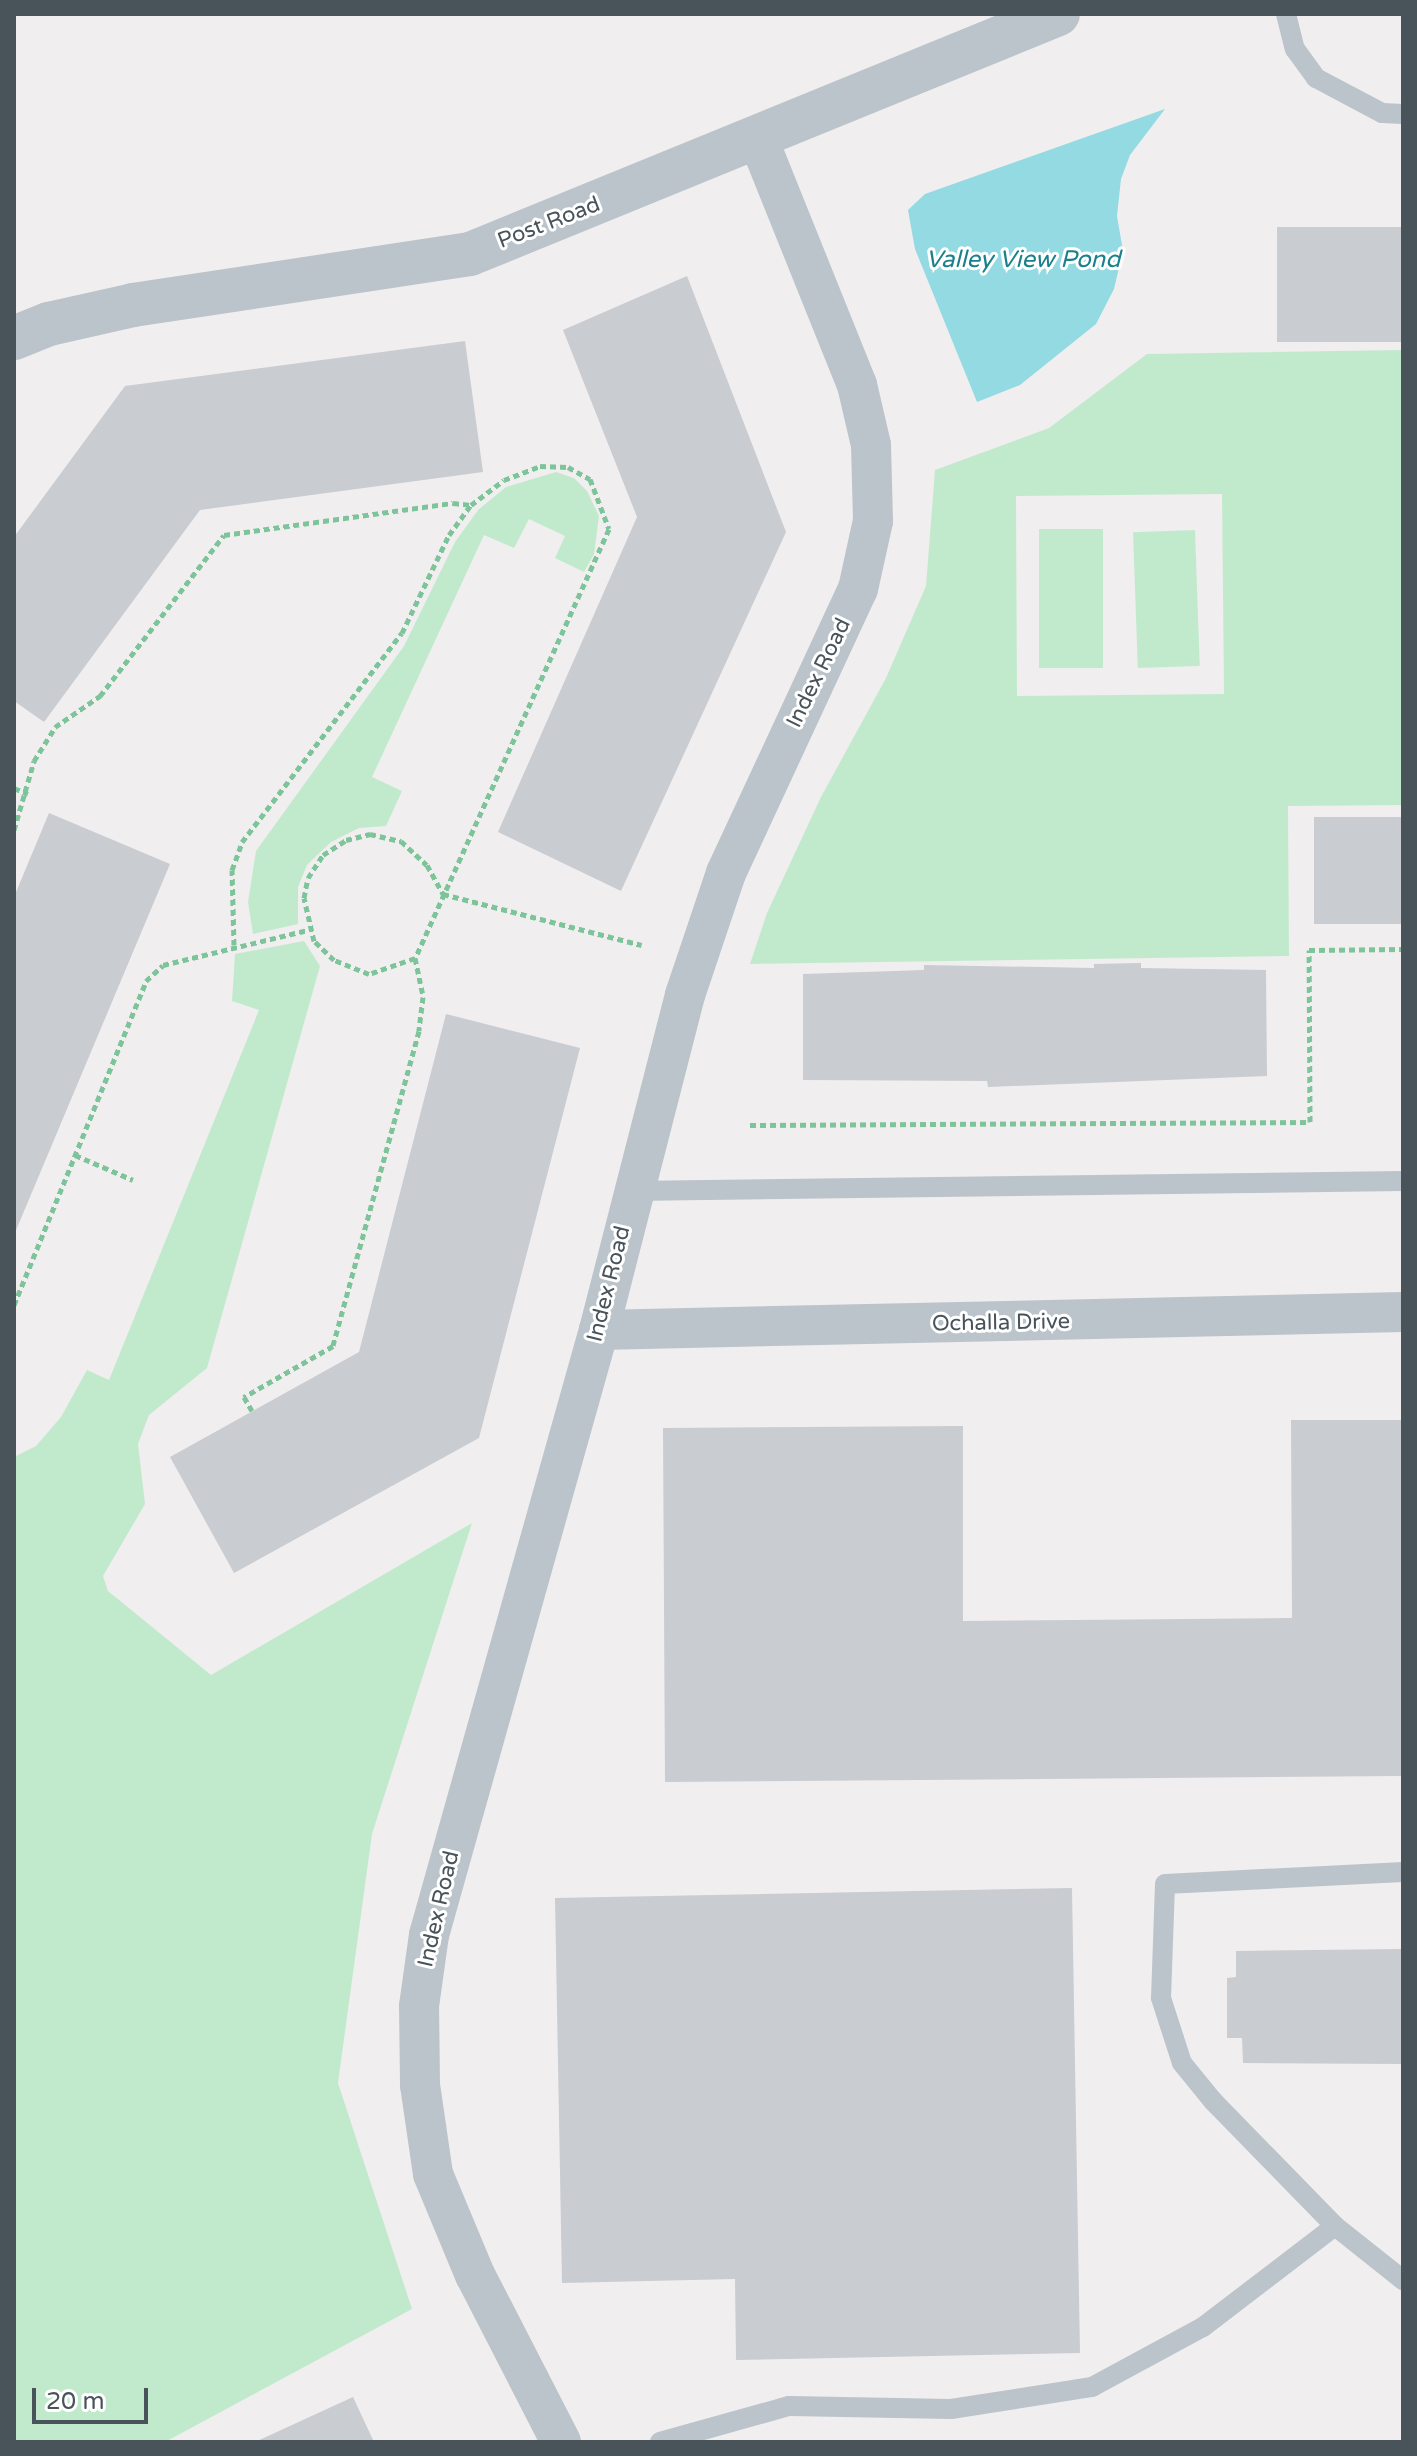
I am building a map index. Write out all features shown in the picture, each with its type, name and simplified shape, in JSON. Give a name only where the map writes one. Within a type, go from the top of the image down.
[{"type":"street","name":"Post Road","points":[[14,338],[49,324],[133,305],[470,254],[1058,14]]},
{"type":"street","name":"Index Road","points":[[561,2442],[475,2275],[433,2174],[420,2085],[419,2006],[433,1921],[599,1330],[631,1191],[685,995],[726,873],[838,638],[858,589],[873,521],[871,445],[857,385],[758,139]]},
{"type":"street","name":"Ochalla Drive","points":[[599,1330],[1403,1312]]},
{"type":"lane","points":[[1286,14],[1295,49],[1316,78],[1382,113],[1403,114]]},
{"type":"lane","points":[[631,1191],[1403,1181]]},
{"type":"lane","points":[[1403,1872],[1165,1884],[1161,1998],[1182,2063],[1335,2226],[1403,2280]]},
{"type":"lane","points":[[660,2442],[789,2406],[951,2409],[1092,2387],[1203,2327],[1335,2226]]},
{"type":"path","points":[[234,945],[232,870],[242,842],[402,633],[449,535],[471,505],[504,480],[540,466],[568,467],[590,479],[609,529],[415,958],[423,997],[419,1031],[333,1346],[244,1397],[252,1411]]},
{"type":"path","points":[[14,830],[28,794],[34,761],[55,727],[100,696],[224,535],[453,503],[471,505]]},
{"type":"path","points":[[14,788],[28,794]]},
{"type":"path","points":[[415,958],[393,970],[369,974],[334,960],[308,930],[304,898],[308,878],[323,855],[346,840],[370,834],[401,841],[427,865],[443,894],[642,945]]},
{"type":"path","points":[[14,1305],[146,981],[163,965],[234,945],[308,930]]},
{"type":"path","points":[[750,1125],[1310,1122],[1309,950],[1403,949]]},
{"type":"path","points":[[75,1155],[133,1180]]},
{"type":"green space","points":[[1403,350],[1403,805],[1288,806],[1289,956],[750,964],[767,913],[821,797],[886,678],[926,586],[935,470],[1049,428],[1147,354]],"holes":[[[1222,494],[1224,694],[1017,696],[1016,496]]]},
{"type":"green space","points":[[556,472],[574,478],[587,491],[599,516],[594,554],[584,572],[555,558],[565,536],[529,519],[514,548],[484,535],[372,777],[402,791],[386,826],[359,828],[331,842],[307,865],[298,887],[298,924],[253,934],[248,902],[256,851],[404,646],[455,542],[478,510],[506,487]]},
{"type":"green space","points":[[1039,529],[1103,529],[1103,668],[1039,668]]},
{"type":"green space","points":[[1195,530],[1200,666],[1138,668],[1133,532]]},
{"type":"green space","points":[[304,941],[320,966],[207,1368],[149,1415],[138,1444],[145,1504],[103,1576],[108,1591],[211,1675],[472,1523],[372,1834],[338,2083],[412,2309],[165,2442],[14,2442],[14,1457],[36,1446],[61,1417],[87,1370],[109,1380],[259,1010],[232,1001],[235,954]]},
{"type":"water","name":"Valley View Pond","points":[[1165,109],[1130,155],[1121,179],[1117,216],[1123,251],[1114,289],[1096,324],[1020,385],[977,402],[915,249],[908,210],[925,194]]},
{"type":"building","points":[[1277,227],[1403,227],[1403,342],[1277,342]]},
{"type":"building","points":[[687,276],[786,532],[621,891],[498,832],[637,517],[563,330]]},
{"type":"building","points":[[465,341],[483,472],[200,510],[44,722],[14,701],[14,537],[125,386]]},
{"type":"building","points":[[49,813],[170,864],[14,1235],[14,897]]},
{"type":"building","points":[[1314,817],[1403,817],[1403,924],[1314,924]]},
{"type":"building","points":[[1141,963],[1141,968],[1266,970],[1267,1076],[988,1087],[987,1081],[803,1080],[803,974],[924,970],[924,965],[1094,968],[1094,964]]},
{"type":"building","points":[[446,1014],[580,1048],[479,1438],[234,1573],[170,1457],[359,1352]]},
{"type":"building","points":[[1291,1420],[1403,1420],[1403,1776],[665,1782],[663,1428],[963,1426],[963,1621],[1292,1618]]},
{"type":"building","points":[[1072,1888],[1080,2353],[736,2360],[735,2279],[562,2283],[555,1898]]},
{"type":"building","points":[[1403,1949],[1403,2064],[1243,2063],[1242,2038],[1227,2038],[1227,1978],[1236,1977],[1236,1951]]},
{"type":"building","points":[[353,2397],[374,2442],[255,2442]]}]
